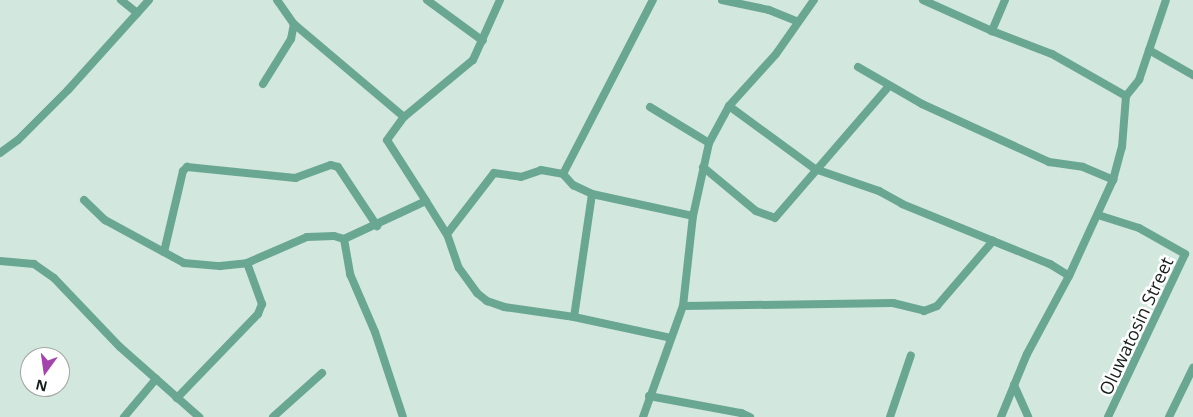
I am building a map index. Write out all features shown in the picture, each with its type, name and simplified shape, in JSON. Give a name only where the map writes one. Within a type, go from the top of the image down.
[{"type":"street","points":[[121,0],[137,13]]},
{"type":"street","points":[[0,153],[18,140],[68,90],[149,0]]},
{"type":"street","points":[[277,0],[294,24],[404,117]]},
{"type":"street","points":[[427,0],[483,41]]},
{"type":"street","points":[[500,0],[474,60],[404,117],[387,143],[404,164],[447,234],[459,268],[477,293],[487,300],[504,307],[574,317],[671,338]]},
{"type":"street","points":[[563,174],[653,0]]},
{"type":"street","points":[[722,0],[770,10],[798,22]]},
{"type":"street","points":[[643,417],[683,306],[693,216],[709,143],[729,106],[776,54],[814,0]]},
{"type":"street","points":[[923,0],[992,31],[1052,54],[1126,96]]},
{"type":"street","points":[[992,31],[1005,0]]},
{"type":"street","points":[[1001,417],[1014,385],[1069,276],[1113,180],[1122,147],[1126,96],[1139,80],[1166,0]]},
{"type":"street","points":[[263,84],[291,39],[294,24]]},
{"type":"street","points":[[1149,50],[1193,75]]},
{"type":"street","points":[[858,67],[889,86],[1049,162],[1083,167],[1113,180]]},
{"type":"street","points":[[703,167],[756,211],[775,218],[815,168],[840,145],[889,86]]},
{"type":"street","points":[[729,106],[815,168],[862,184],[1050,264],[1069,276]]},
{"type":"street","points":[[650,107],[709,143]]},
{"type":"street","points":[[164,252],[183,171],[187,167],[295,178],[331,165],[338,167],[377,226]]},
{"type":"street","points":[[447,234],[494,173],[521,177],[541,170],[563,174],[573,185],[592,194],[693,216]]},
{"type":"street","points":[[574,317],[592,194]]},
{"type":"street","points":[[84,200],[105,220],[184,263],[220,266],[247,263],[307,237],[334,236],[344,239],[377,226],[426,201]]},
{"type":"street","name":"Oluwatosin Street","points":[[1098,215],[1139,228],[1186,254],[1108,417]]},
{"type":"street","points":[[344,239],[350,274],[375,332],[403,417]]},
{"type":"street","points":[[683,306],[893,303],[924,311],[937,306],[993,241]]},
{"type":"street","points":[[0,261],[34,264],[54,278],[156,379],[199,417]]},
{"type":"street","points":[[177,398],[258,314],[262,304],[247,263]]},
{"type":"street","points":[[890,417],[911,356]]},
{"type":"street","points":[[1169,417],[1193,368]]},
{"type":"street","points":[[273,417],[322,373]]},
{"type":"street","points":[[124,417],[156,379]]},
{"type":"street","points":[[1014,385],[1028,417]]},
{"type":"street","points":[[649,396],[751,417]]}]
